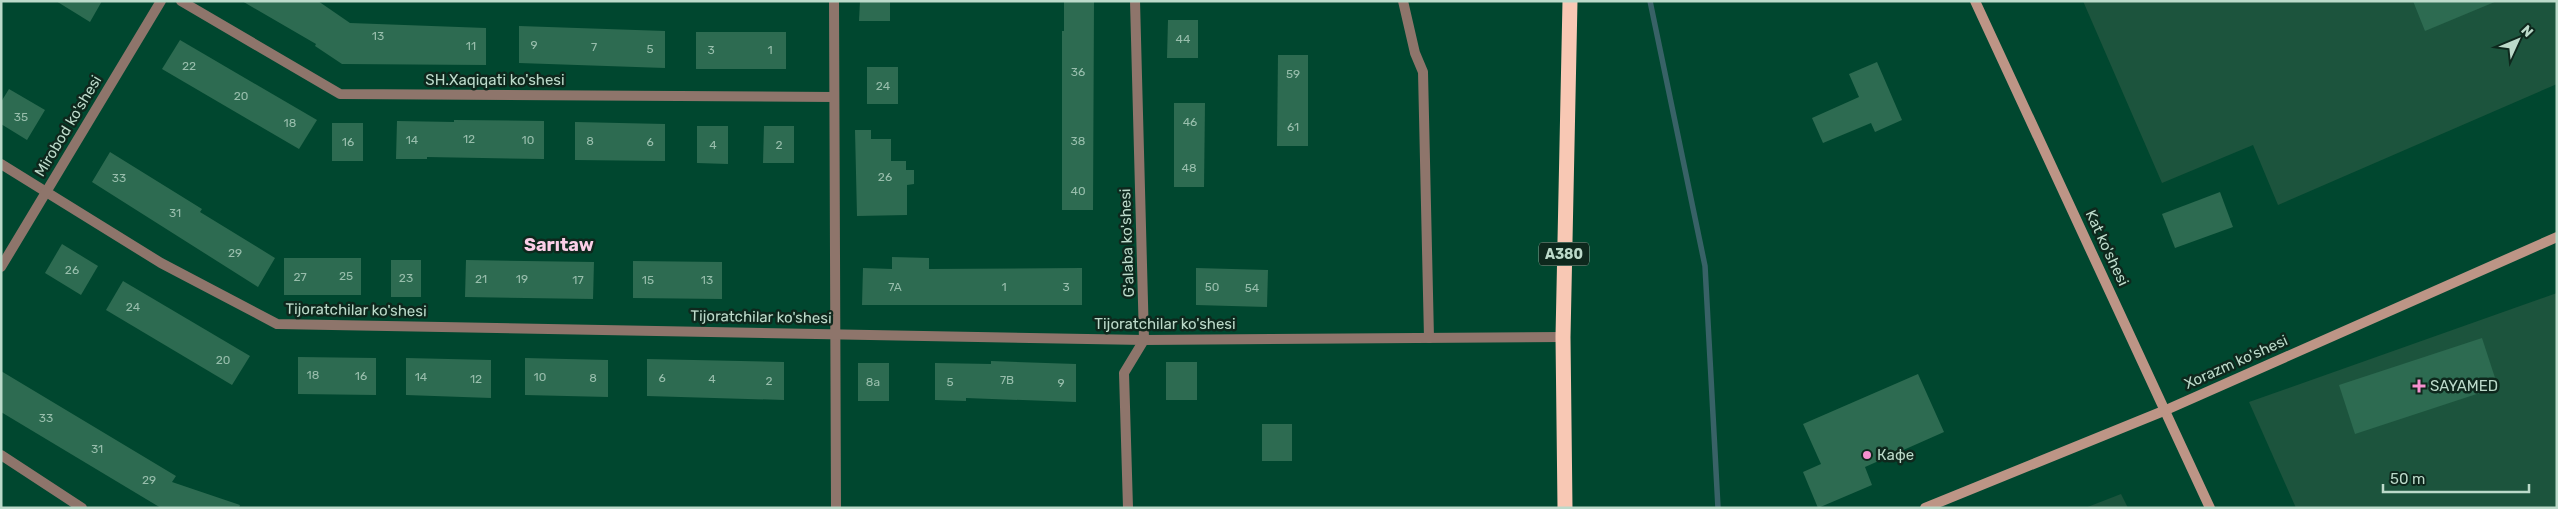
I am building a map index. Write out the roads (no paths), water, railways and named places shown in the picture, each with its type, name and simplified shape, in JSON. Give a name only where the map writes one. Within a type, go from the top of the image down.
[{"type":"highway","name":"A380","points":[[1564,508],[1563,338],[1570,1]]},
{"type":"street","name":"Mirobod ko'shesi","points":[[1,267],[161,1]]},
{"type":"street","name":"SH.Xaqiqati ko'shesi","points":[[181,1],[340,94],[834,96]]},
{"type":"street","points":[[834,1],[837,333],[836,508]]},
{"type":"street","name":"G'alaba ko'shesi","points":[[1135,1],[1144,340]]},
{"type":"street","points":[[1403,1],[1415,53],[1423,72],[1429,338]]},
{"type":"street","name":"Kat ko'shesi","points":[[1975,1],[2210,508]]},
{"type":"street","name":"Tijoratchilar ko'shesi","points":[[1,164],[161,263],[277,324],[1144,340],[1563,338]]},
{"type":"street","name":"Xorazm ko'shesi","points":[[1925,508],[2166,410],[2557,237]]},
{"type":"street","points":[[1128,508],[1124,373],[1144,340]]},
{"type":"street","points":[[1,455],[82,508]]},
{"type":"waterway","points":[[1650,1],[1705,266],[1718,508]]},
{"type":"place","name":"SAYAMED","points":[[2419,386]]},
{"type":"place","name":"Кафе","points":[[1867,455]]},
{"type":"district","name":"Sarıtaw","points":[[559,245]]}]
